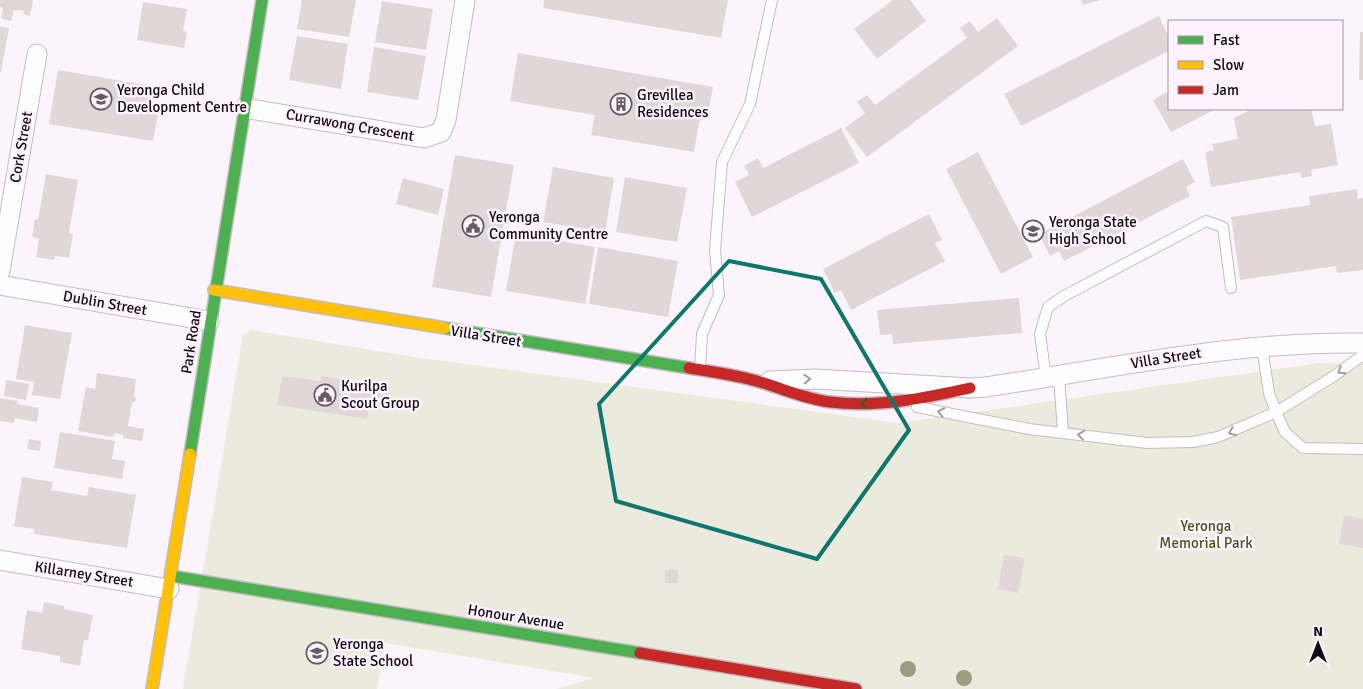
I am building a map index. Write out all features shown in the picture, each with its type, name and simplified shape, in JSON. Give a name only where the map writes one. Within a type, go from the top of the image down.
[{"type":"street","name":"Park Road","points":[[152,689],[170,583],[209,321],[262,0]]},
{"type":"street","name":"Currawong Crescent","points":[[244,108],[424,138],[441,132],[446,120],[465,0]]},
{"type":"street","name":"Cork Street","points":[[0,271],[37,54]]},
{"type":"street","name":"Dublin Street","points":[[0,285],[209,321]]},
{"type":"street","name":"Villa Street","points":[[214,290],[700,370],[759,381],[810,399],[835,403],[924,398],[970,388],[1053,377],[1206,352],[1312,343],[1363,343]]},
{"type":"street","name":"Villa Street","points":[[759,381],[815,379],[970,388]]},
{"type":"street","name":"Killarney Street","points":[[0,560],[170,583]]},
{"type":"street","name":"Honour Avenue","points":[[170,583],[856,689]]},
{"type":"lane","points":[[700,370],[702,334],[718,295],[716,250],[722,162],[750,104],[772,0]]},
{"type":"lane","points":[[1063,432],[1053,377],[1040,334],[1048,306],[1206,221],[1222,227],[1231,288]]},
{"type":"lane","points":[[1262,347],[1269,393],[1285,432],[1303,448],[1363,450]]},
{"type":"lane","points":[[892,401],[979,420],[1029,428],[1147,443],[1171,444],[1193,442],[1218,437],[1276,412],[1334,376],[1363,355]]},
{"type":"highlighted area","points":[[729,261],[821,279],[909,430],[817,559],[616,501],[599,404]]},
{"type":"green space","name":"Yeronga Memorial Park","points":[[251,330],[414,357],[898,423],[1319,363],[1363,364],[1363,689],[556,689],[594,678],[385,643],[377,689],[183,689],[243,335]]},
{"type":"building","points":[[0,0],[33,0],[30,16],[23,14],[24,11],[14,10],[11,21],[1,19],[3,8],[0,7]]},
{"type":"building","points":[[302,0],[356,0],[349,37],[297,29]]},
{"type":"building","points":[[544,0],[728,0],[721,38],[543,8]]},
{"type":"building","points":[[893,0],[910,0],[926,21],[877,59],[854,29]]},
{"type":"building","points":[[1081,0],[1100,0],[1083,5]]},
{"type":"building","points":[[382,1],[433,9],[426,50],[375,42]]},
{"type":"building","points":[[143,2],[187,9],[183,31],[187,32],[184,48],[137,40]]},
{"type":"building","points":[[1159,16],[1168,35],[1168,52],[1021,126],[1004,94]]},
{"type":"building","points":[[997,18],[1018,46],[867,157],[845,128],[865,113],[857,102],[867,95],[875,105],[967,38],[960,28],[970,21],[978,32]]},
{"type":"building","points":[[0,26],[9,28],[1,72],[0,72]]},
{"type":"building","points":[[1360,32],[1363,32],[1363,80],[1359,80]]},
{"type":"building","points":[[297,36],[348,44],[341,89],[289,80]]},
{"type":"building","points":[[374,47],[426,56],[418,100],[367,92]]},
{"type":"building","name":"Grevillea Residences","points":[[518,53],[713,87],[709,108],[699,123],[694,152],[591,135],[595,115],[510,101]]},
{"type":"building","name":"Yeronga Child Development Centre","points":[[58,70],[152,86],[147,113],[158,115],[153,141],[49,124]]},
{"type":"building","points":[[1168,92],[1168,110],[1214,110],[1171,132],[1153,100]]},
{"type":"building","points":[[1250,110],[1311,110],[1315,126],[1331,124],[1338,165],[1311,170],[1312,176],[1301,178],[1300,172],[1211,187],[1205,152],[1214,150],[1212,144],[1238,139],[1234,118]]},
{"type":"building","points":[[841,128],[859,163],[752,217],[735,182],[749,175],[744,166],[758,158],[763,168]]},
{"type":"building","points":[[978,152],[1033,257],[1001,274],[946,169]]},
{"type":"building","name":"Yeronga Community Centre","points":[[455,155],[514,165],[491,297],[432,287]]},
{"type":"building","points":[[1183,159],[1195,182],[1186,187],[1190,196],[1064,261],[1059,251],[1050,256],[1039,234]]},
{"type":"building","points":[[553,167],[614,178],[605,232],[543,222]]},
{"type":"building","points":[[46,174],[78,180],[69,233],[73,234],[69,258],[55,256],[54,260],[36,257],[39,239],[32,237],[35,219],[38,220]]},
{"type":"building","points":[[625,177],[687,188],[677,242],[616,232]]},
{"type":"building","points":[[403,178],[444,189],[438,215],[396,204]]},
{"type":"building","points":[[1357,189],[1358,199],[1363,198],[1363,270],[1337,273],[1336,266],[1240,280],[1231,217],[1310,205],[1309,196]]},
{"type":"building","points":[[929,214],[942,240],[935,243],[945,261],[851,310],[841,290],[835,293],[823,269]]},
{"type":"building","points":[[516,233],[595,247],[585,304],[506,291]]},
{"type":"building","points":[[598,247],[678,261],[668,317],[589,304]]},
{"type":"building","points":[[1019,298],[1022,333],[893,344],[892,334],[880,335],[877,310]]},
{"type":"building","points":[[25,325],[72,333],[60,399],[32,395],[34,382],[16,379]]},
{"type":"building","points":[[97,373],[136,379],[134,395],[137,400],[132,403],[128,426],[144,429],[142,441],[123,438],[123,435],[114,433],[113,437],[78,431],[86,387],[95,389]]},
{"type":"building","name":"Kurilpa Scout Group","points":[[282,376],[320,381],[321,376],[373,384],[367,419],[277,405]]},
{"type":"building","points":[[6,380],[29,384],[26,400],[4,396]]},
{"type":"building","points":[[378,386],[390,387],[386,409],[375,408]]},
{"type":"building","points":[[0,398],[18,401],[17,404],[39,408],[37,422],[15,418],[14,423],[0,421]]},
{"type":"building","points":[[60,432],[115,441],[112,459],[125,461],[122,479],[54,468]]},
{"type":"building","points":[[29,439],[41,441],[40,451],[27,449]]},
{"type":"building","points":[[22,477],[53,482],[51,490],[87,496],[89,487],[136,495],[127,548],[34,534],[34,529],[14,526]]},
{"type":"building","points":[[1344,515],[1363,519],[1363,548],[1339,544]]},
{"type":"building","points":[[1004,555],[1025,558],[1018,593],[998,589]]},
{"type":"building","points":[[665,570],[678,570],[678,583],[665,583]]},
{"type":"building","points":[[44,602],[64,606],[64,609],[93,615],[88,640],[84,640],[80,666],[60,662],[60,656],[21,649],[27,610],[42,613]]},
{"type":"traffic: fast","points":[[190,454],[262,0]]},
{"type":"traffic: fast","points":[[445,328],[689,368]]},
{"type":"traffic: fast","points":[[171,576],[640,653]]},
{"type":"traffic: slow","points":[[214,290],[445,328]]},
{"type":"traffic: slow","points":[[152,689],[190,454]]},
{"type":"traffic: jam","points":[[689,368],[751,380],[812,399],[848,404],[901,401],[970,388]]},
{"type":"traffic: jam","points":[[640,653],[856,689]]},
{"type":"place","name":"Yeronga Child Development Centre","points":[[101,99]]},
{"type":"place","name":"Grevillea Residences","points":[[621,104]]},
{"type":"place","name":"Yeronga Community Centre","points":[[473,226]]},
{"type":"place","name":"Yeronga State High School","points":[[1033,231]]},
{"type":"place","name":"Kurilpa Scout Group","points":[[325,395]]},
{"type":"place","name":"Yeronga State School","points":[[317,653]]}]
